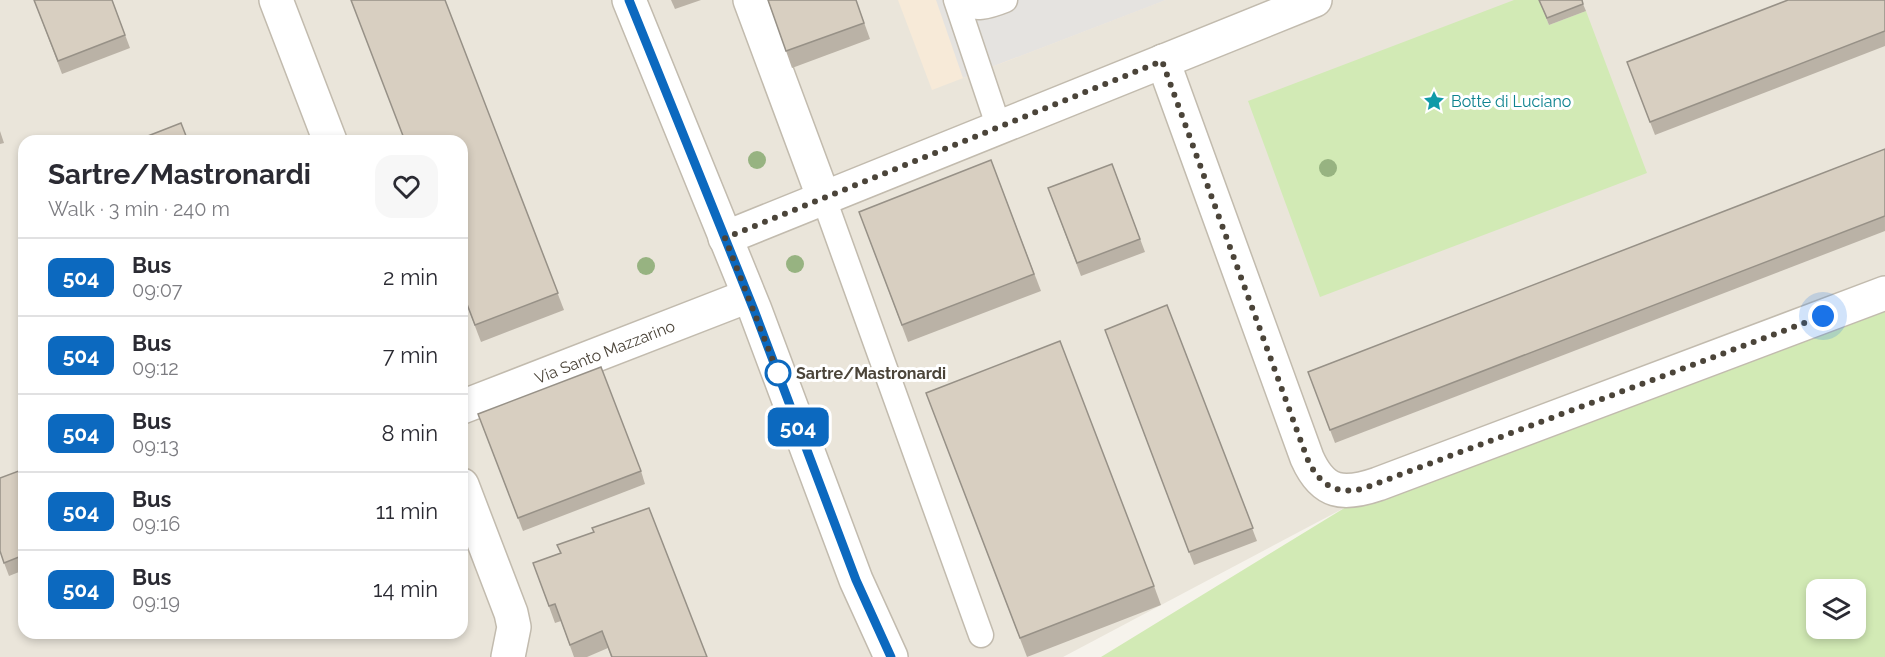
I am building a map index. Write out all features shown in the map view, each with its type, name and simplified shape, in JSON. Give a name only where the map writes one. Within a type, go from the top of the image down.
[{"type":"street","points":[[276,0],[328,135]]},
{"type":"street","points":[[630,0],[748,296],[856,580],[891,657]]},
{"type":"street","points":[[750,0],[824,199]]},
{"type":"street","points":[[725,238],[1315,0]]},
{"type":"street","points":[[1162,61],[1307,458],[1319,479],[1337,490],[1349,492],[1370,487],[1885,293]]},
{"type":"street","name":"Via Santo Mazzarino","points":[[468,405],[748,296]]},
{"type":"street","points":[[468,501],[511,613],[514,627],[508,657]]},
{"type":"lane","points":[[958,0],[973,7],[988,7],[1005,0]]},
{"type":"lane","points":[[958,0],[999,128]]},
{"type":"lane","points":[[824,199],[981,635]]},
{"type":"shaded area","points":[[0,0],[1885,0],[1885,304],[1346,507],[1063,657],[0,657]]},
{"type":"shaded area","points":[[898,0],[1166,0],[932,90]]},
{"type":"shaded area","points":[[936,0],[1166,0],[963,78]]},
{"type":"green space","points":[[1514,0],[1539,0],[1549,25],[1586,11],[1647,173],[1320,297],[1248,101]]},
{"type":"green space","points":[[1885,304],[1885,657],[1101,657],[1346,507]]},
{"type":"building","points":[[34,0],[112,0],[125,35],[58,61]]},
{"type":"building","points":[[351,0],[445,0],[558,293],[475,325],[468,307],[468,135],[403,135]]},
{"type":"building","points":[[768,0],[856,0],[864,23],[786,51]]},
{"type":"building","points":[[1539,0],[1582,0],[1583,4],[1547,18]]},
{"type":"building","points":[[1788,0],[1885,0],[1885,31],[1650,122],[1627,62]]},
{"type":"building","points":[[181,123],[186,135],[150,135]]},
{"type":"building","points":[[1885,149],[1885,216],[1330,430],[1308,372]]},
{"type":"building","points":[[991,160],[1034,274],[902,325],[859,212]]},
{"type":"building","points":[[1112,164],[1140,239],[1077,263],[1048,188]]},
{"type":"building","points":[[1167,305],[1253,528],[1189,552],[1105,330]]},
{"type":"building","points":[[1060,341],[1154,586],[1020,638],[926,393]]},
{"type":"building","points":[[601,367],[641,471],[518,518],[478,414]]},
{"type":"building","points":[[18,471],[18,557],[4,563],[0,551],[0,478]]},
{"type":"building","points":[[649,508],[707,657],[612,657],[602,631],[570,645],[555,604],[549,606],[533,563],[561,553],[557,545],[594,532],[592,528]]},
{"type":"bus line","name":"504","points":[[629,0],[754,310],[856,580],[891,657]]},
{"type":"place","name":"Botte di Luciano","points":[[1434,101]]},
{"type":"place","name":"Sartre/Mastronardi","points":[[778,373]]},
{"type":"route","points":[[778,373],[779,376],[725,238],[1162,61],[1307,458],[1319,479],[1337,490],[1349,492],[1362,489],[1823,316]]}]
